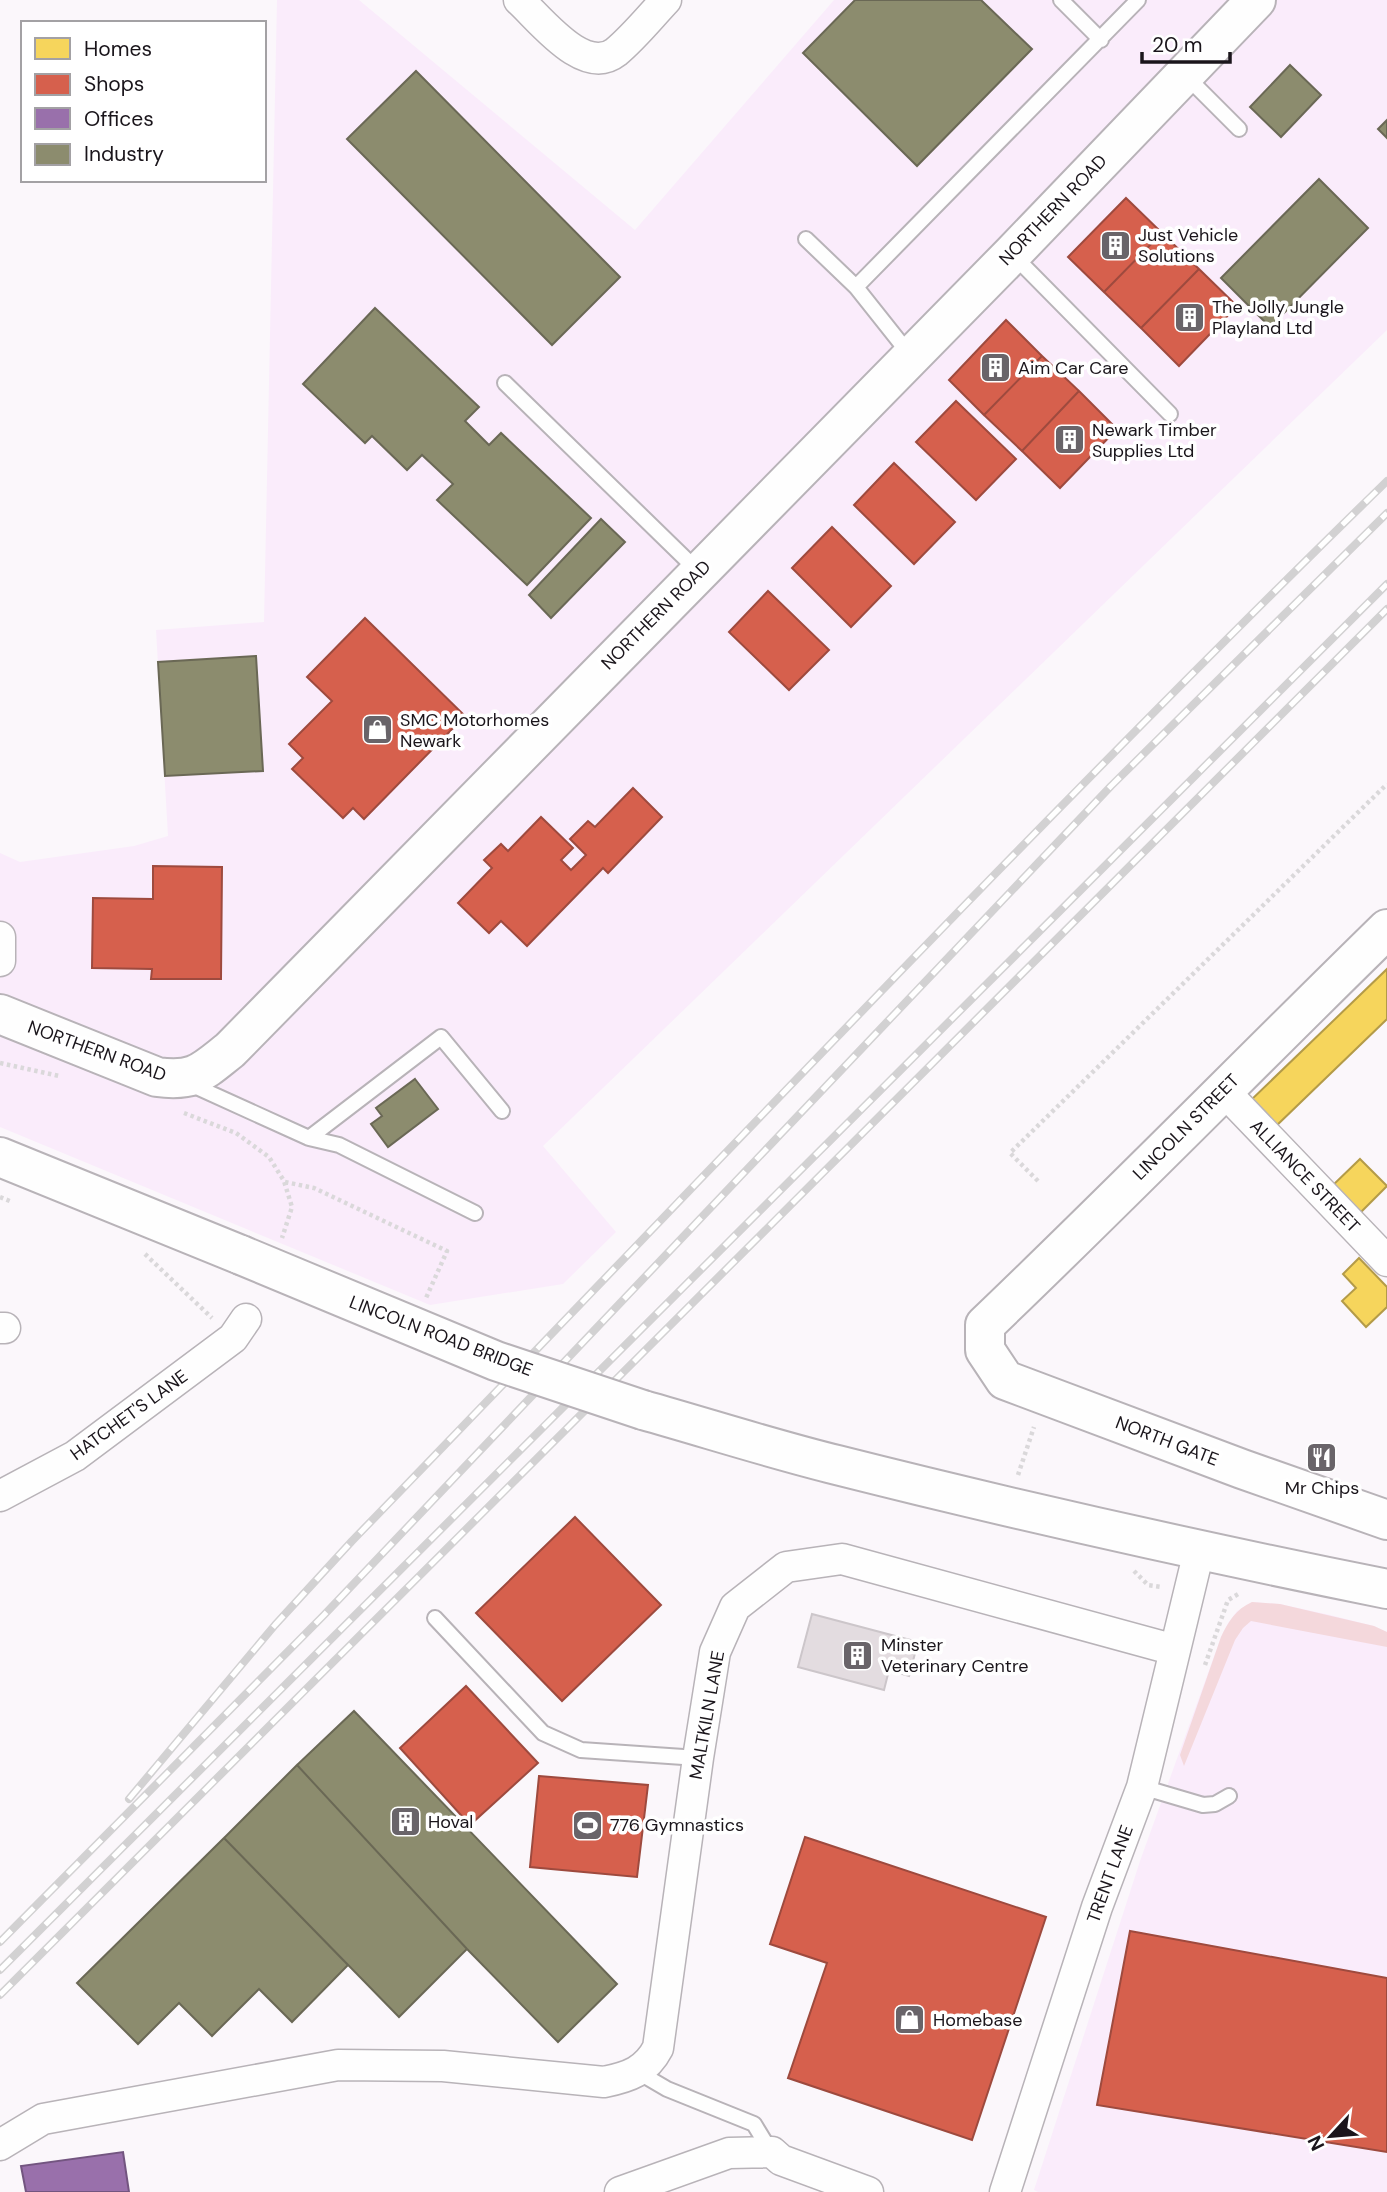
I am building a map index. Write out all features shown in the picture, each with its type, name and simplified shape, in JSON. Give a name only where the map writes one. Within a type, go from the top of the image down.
[{"type":"street","points":[[519,0],[575,52],[594,60],[614,54],[666,0]]},
{"type":"street","name":"NORTHERN ROAD","points":[[0,1014],[157,1077],[178,1095],[230,1050],[1012,254],[1256,0]]},
{"type":"street","name":"LINCOLN STREET","points":[[985,1325],[1096,1219],[1387,929]]},
{"type":"street","points":[[0,937],[0,961]]},
{"type":"street","name":"ALLIANCE STREET","points":[[1223,1090],[1387,1261]]},
{"type":"street","name":"LINCOLN ROAD BRIDGE","points":[[0,1157],[259,1252],[496,1361],[643,1410],[834,1464],[1199,1551],[1387,1589]]},
{"type":"street","name":"NORTH GATE","points":[[985,1325],[985,1350],[1005,1380],[1387,1520]]},
{"type":"street","name":"HATCHET'S LANE","points":[[0,1496],[75,1456],[240,1328]]},
{"type":"street","name":"TRENT LANE","points":[[1006,2192],[1097,1907],[1142,1787],[1199,1551]]},
{"type":"street","name":"MALTKILN LANE","points":[[638,2072],[651,2062],[658,2048],[715,1652],[735,1607],[786,1567],[842,1559],[1175,1650]]},
{"type":"street","points":[[0,2145],[43,2119],[338,2065],[443,2066],[604,2082],[638,2072]]},
{"type":"street","points":[[620,2192],[729,2153],[772,2152],[781,2160],[868,2192]]},
{"type":"lane","points":[[1062,0],[1101,40]]},
{"type":"lane","points":[[856,287],[1138,0]]},
{"type":"lane","points":[[1184,74],[1238,129]]},
{"type":"lane","points":[[806,239],[856,287],[911,356]]},
{"type":"lane","points":[[1012,254],[1170,414]]},
{"type":"lane","points":[[505,383],[699,572]]},
{"type":"lane","points":[[309,1138],[442,1037],[502,1111]]},
{"type":"lane","points":[[178,1095],[309,1138],[339,1145],[475,1213]]},
{"type":"lane","points":[[435,1618],[543,1733],[580,1750],[698,1758]]},
{"type":"lane","points":[[1142,1787],[1203,1805],[1214,1804],[1229,1796]]},
{"type":"lane","points":[[638,2072],[667,2089],[754,2124],[772,2152]]},
{"type":"path","points":[[1038,1181],[1010,1153],[1387,784]]},
{"type":"path","points":[[0,1063],[69,1079]]},
{"type":"path","points":[[178,1095],[269,1157],[284,1181],[292,1208],[259,1252]]},
{"type":"path","points":[[284,1181],[314,1188],[447,1251],[425,1298]]},
{"type":"path","points":[[142,1251],[240,1328]]},
{"type":"path","points":[[1016,1483],[1045,1395]]},
{"type":"path","points":[[1202,1673],[1228,1600]]},
{"type":"shaded area","points":[[277,0],[359,0],[635,230],[834,0],[1387,0],[1387,330],[543,1146],[616,1232],[563,1284],[430,1305],[0,1127],[0,853],[20,862],[134,846],[168,836],[156,630],[264,622]]},
{"type":"shaded area","points":[[1252,1602],[1280,1604],[1330,1615],[1387,1632],[1387,2192],[1038,2192],[1034,2190],[1140,1861],[1221,1637],[1237,1611]]},
{"type":"shaded area","points":[[1252,1602],[1280,1604],[1374,1626],[1387,1632],[1387,1647],[1251,1621],[1235,1640],[1184,1766],[1180,1755],[1221,1637],[1233,1616]]},
{"type":"building: Homes","points":[[1387,969],[1387,1019],[1274,1128],[1249,1102]]},
{"type":"building: Homes","points":[[1360,1159],[1387,1186],[1359,1214],[1331,1187]]},
{"type":"building: Homes","points":[[1359,1258],[1387,1287],[1387,1307],[1366,1327],[1342,1301],[1356,1288],[1343,1274]]},
{"type":"building: Shops","name":"Just Vehicle Solutions","points":[[1126,198],[1162,233],[1104,292],[1068,257]]},
{"type":"building: Shops","points":[[1162,233],[1199,269],[1141,328],[1104,292]]},
{"type":"building: Shops","name":"The Jolly Jungle Playland Ltd","points":[[1199,269],[1237,306],[1179,366],[1141,328]]},
{"type":"building: Shops","name":"Aim Car Care","points":[[1006,320],[1042,356],[984,415],[949,380]]},
{"type":"building: Shops","points":[[1042,356],[1079,391],[1022,451],[984,415]]},
{"type":"building: Shops","name":"Newark Timber Supplies Ltd","points":[[1079,391],[1117,429],[1060,488],[1022,451]]},
{"type":"building: Shops","points":[[956,401],[1016,459],[976,500],[916,442]]},
{"type":"building: Shops","points":[[894,463],[955,522],[914,564],[854,505]]},
{"type":"building: Shops","points":[[832,527],[891,586],[851,627],[792,568]]},
{"type":"building: Shops","points":[[768,591],[829,650],[789,690],[729,632]]},
{"type":"building: Shops","name":"SMC Motorhomes Newark","points":[[365,618],[465,716],[364,819],[353,808],[343,818],[292,769],[303,758],[289,744],[332,701],[307,677]]},
{"type":"building: Shops","points":[[633,788],[662,817],[608,873],[603,868],[527,946],[501,921],[489,933],[458,903],[492,868],[484,860],[501,844],[508,851],[541,817],[573,848],[561,860],[571,870],[586,855],[570,839],[588,821],[595,827]]},
{"type":"building: Shops","points":[[153,866],[222,867],[221,979],[151,979],[152,969],[92,968],[93,898],[153,899]]},
{"type":"building: Shops","points":[[575,1517],[661,1605],[562,1701],[476,1613]]},
{"type":"building: Shops","points":[[466,1686],[538,1763],[470,1825],[400,1748]]},
{"type":"building: Shops","points":[[539,1776],[648,1785],[637,1877],[530,1867]]},
{"type":"building: Shops","name":"Homebase","points":[[805,1837],[1046,1917],[972,2140],[788,2078],[827,1963],[770,1944]]},
{"type":"building: Shops","points":[[1130,1931],[1387,1978],[1387,2152],[1097,2105]]},
{"type":"building: Offices","points":[[123,2152],[129,2192],[26,2192],[21,2166]]},
{"type":"building: Industry","points":[[855,0],[981,0],[1032,49],[917,166],[803,53]]},
{"type":"building: Industry","points":[[1290,65],[1321,95],[1281,137],[1250,107]]},
{"type":"building: Industry","points":[[416,71],[620,277],[552,345],[347,139]]},
{"type":"building: Industry","points":[[1387,120],[1387,138],[1378,129]]},
{"type":"building: Industry","points":[[1319,179],[1368,228],[1270,327],[1221,278]]},
{"type":"building: Industry","points":[[375,308],[479,407],[465,421],[489,445],[501,433],[591,518],[527,585],[437,500],[453,484],[422,455],[407,470],[372,436],[365,443],[303,384]]},
{"type":"building: Industry","points":[[601,519],[625,542],[551,618],[529,595]]},
{"type":"building: Industry","points":[[256,656],[263,771],[165,776],[158,662]]},
{"type":"building: Industry","points":[[415,1079],[438,1109],[388,1147],[371,1124],[382,1116],[376,1108]]},
{"type":"building: Industry","name":"Hoval","points":[[354,1711],[617,1984],[558,2042],[467,1949],[297,1765]]},
{"type":"building: Industry","name":"Hoval","points":[[297,1765],[467,1949],[399,2017],[224,1838]]},
{"type":"building: Industry","points":[[224,1838],[348,1965],[292,2022],[259,1989],[212,2036],[179,2003],[138,2044],[77,1983]]},
{"type":"building: Other","name":"Minster Veterinary Centre","points":[[812,1614],[918,1642],[909,1676],[889,1670],[884,1690],[798,1667]]},
{"type":"railway","points":[[129,1799],[275,1625],[352,1541],[995,874],[1387,481]]},
{"type":"railway","points":[[0,1942],[324,1615],[1111,786],[1387,513]]},
{"type":"railway","points":[[0,1970],[1387,584]]},
{"type":"railway","points":[[0,1995],[1387,609]]},
{"type":"place","name":"Just Vehicle Solutions","points":[[1115,245]]},
{"type":"place","name":"The Jolly Jungle Playland Ltd","points":[[1189,317]]},
{"type":"place","name":"Aim Car Care","points":[[995,368]]},
{"type":"place","name":"Newark Timber Supplies Ltd","points":[[1069,440]]},
{"type":"place","name":"SMC Motorhomes Newark","points":[[377,730]]},
{"type":"place","name":"Mr Chips","points":[[1322,1457]]},
{"type":"place","name":"Minster Veterinary Centre","points":[[858,1655]]},
{"type":"place","name":"Hoval","points":[[405,1822]]},
{"type":"place","name":"776 Gymnastics","points":[[587,1825]]},
{"type":"place","name":"Homebase","points":[[910,2020]]}]
